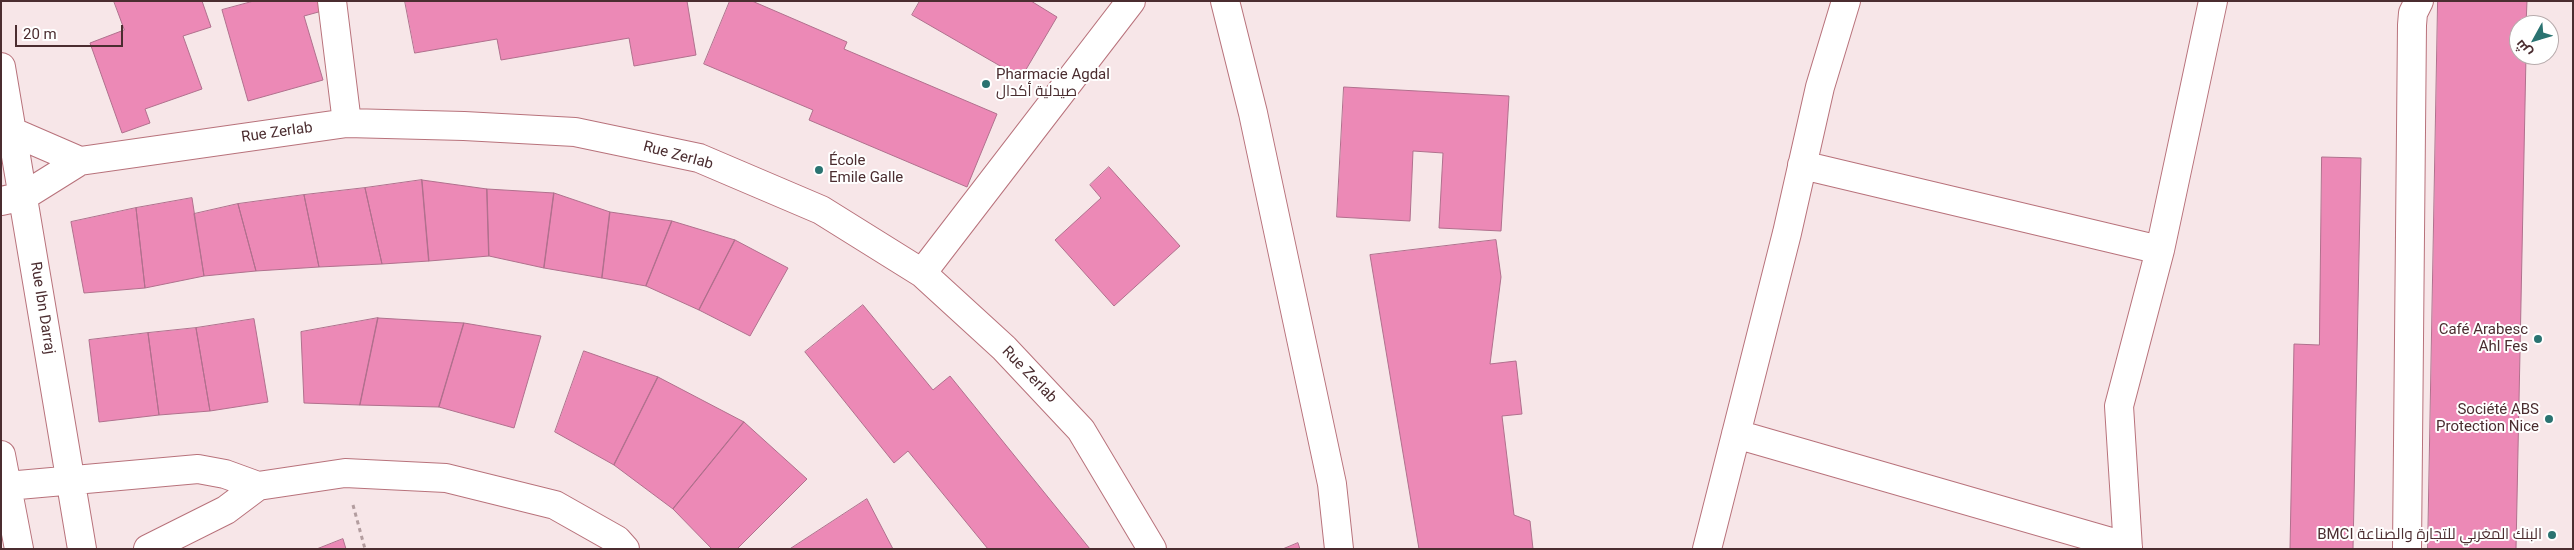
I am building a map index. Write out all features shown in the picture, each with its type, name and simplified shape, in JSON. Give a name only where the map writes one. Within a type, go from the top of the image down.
[{"type":"street","points":[[332,1],[347,124]]},
{"type":"street","points":[[922,273],[1131,1]]},
{"type":"street","points":[[1225,1],[1254,113],[1332,484],[1339,549]]},
{"type":"street","points":[[1707,549],[1820,87],[1846,1]]},
{"type":"street","points":[[1736,434],[2128,548],[2119,406],[2160,250],[2213,1]]},
{"type":"street","points":[[2407,549],[2412,25],[2413,12],[2419,1]]},
{"type":"street","name":"Rue Ibn Darraj","points":[[1,67],[13,199],[70,480],[82,549]]},
{"type":"street","name":"Rue ZerIab","points":[[13,199],[80,161],[347,124],[464,126],[575,132],[699,158],[821,210],[922,273],[1004,348],[1081,430],[1152,549]]},
{"type":"street","points":[[7,133],[80,161]]},
{"type":"street","points":[[1802,165],[2160,250]]},
{"type":"street","points":[[1,455],[19,549]]},
{"type":"street","points":[[7,486],[198,469],[225,474],[258,486]]},
{"type":"street","points":[[148,549],[226,510],[258,486],[345,473],[446,478],[555,505],[617,540],[625,549]]},
{"type":"path","points":[[345,473],[365,549]]},
{"type":"building","points":[[114,1],[202,1],[211,27],[183,36],[202,89],[145,109],[150,123],[122,133],[90,43],[124,30]]},
{"type":"building","points":[[254,1],[331,1],[333,8],[304,16],[323,80],[248,101],[222,10]]},
{"type":"building","points":[[405,1],[687,1],[696,55],[634,66],[629,38],[501,60],[497,39],[415,53]]},
{"type":"building","points":[[730,1],[752,1],[847,42],[844,49],[997,114],[967,187],[809,120],[813,110],[704,64]]},
{"type":"building","points":[[920,1],[1031,1],[1057,17],[1021,78],[912,15]]},
{"type":"building","points":[[2438,1],[2527,1],[2526,15],[2509,15],[2509,65],[2526,65],[2516,549],[2428,549]]},
{"type":"building","points":[[1344,87],[1509,96],[1501,231],[1439,228],[1443,153],[1413,151],[1410,221],[1337,217]]},
{"type":"building","points":[[2322,157],[2361,158],[2353,549],[2290,549],[2294,344],[2319,345]]},
{"type":"building","points":[[1109,167],[1180,246],[1114,306],[1055,240],[1101,198],[1090,185]]},
{"type":"building","points":[[422,180],[487,189],[489,256],[429,261]]},
{"type":"building","points":[[422,180],[429,261],[382,264],[365,188]]},
{"type":"building","points":[[365,188],[382,264],[319,267],[304,195]]},
{"type":"building","points":[[487,189],[554,193],[544,268],[489,256]]},
{"type":"building","points":[[554,193],[610,212],[602,278],[544,268]]},
{"type":"building","points":[[304,195],[319,267],[256,271],[238,204]]},
{"type":"building","points":[[192,198],[204,276],[145,288],[136,208]]},
{"type":"building","points":[[238,204],[256,271],[204,276],[194,214]]},
{"type":"building","points":[[136,208],[145,288],[84,293],[71,222]]},
{"type":"building","points":[[610,212],[672,221],[646,286],[602,278]]},
{"type":"building","points":[[672,221],[735,240],[699,310],[646,286]]},
{"type":"building","points":[[735,240],[788,268],[750,336],[699,310]]},
{"type":"building","points":[[1496,240],[1501,277],[1490,364],[1516,361],[1522,414],[1502,416],[1514,515],[1530,521],[1533,549],[1419,549],[1370,255]]},
{"type":"building","points":[[863,305],[933,390],[950,376],[1090,549],[988,549],[908,451],[894,463],[805,352]]},
{"type":"building","points":[[378,318],[464,323],[439,407],[360,405]]},
{"type":"building","points":[[378,318],[360,405],[304,403],[301,332]]},
{"type":"building","points":[[254,319],[268,402],[210,411],[196,328]]},
{"type":"building","points":[[464,323],[541,336],[514,428],[439,407]]},
{"type":"building","points":[[196,328],[210,411],[159,415],[148,333]]},
{"type":"building","points":[[148,333],[159,415],[99,422],[89,340]]},
{"type":"building","points":[[584,351],[658,377],[614,465],[555,432]]},
{"type":"building","points":[[658,377],[744,422],[673,509],[614,465]]},
{"type":"building","points":[[744,422],[807,479],[737,549],[712,549],[673,509]]},
{"type":"building","points":[[867,499],[893,549],[790,549]]},
{"type":"building","points":[[343,539],[346,549],[317,549]]},
{"type":"building","points":[[1298,543],[1300,549],[1283,549]]},
{"type":"place","name":"Pharmacie Agdal صيدلية أكدال","points":[[986,84]]},
{"type":"place","name":"École Emile Galle","points":[[819,170]]},
{"type":"place","name":"Café Arabesc Ahl Fes","points":[[2538,339]]},
{"type":"place","name":"Société ABS Protection Nice","points":[[2549,419]]},
{"type":"place","name":"BMCI البنك المغربي للتجارة والصناعة","points":[[2552,535]]}]
